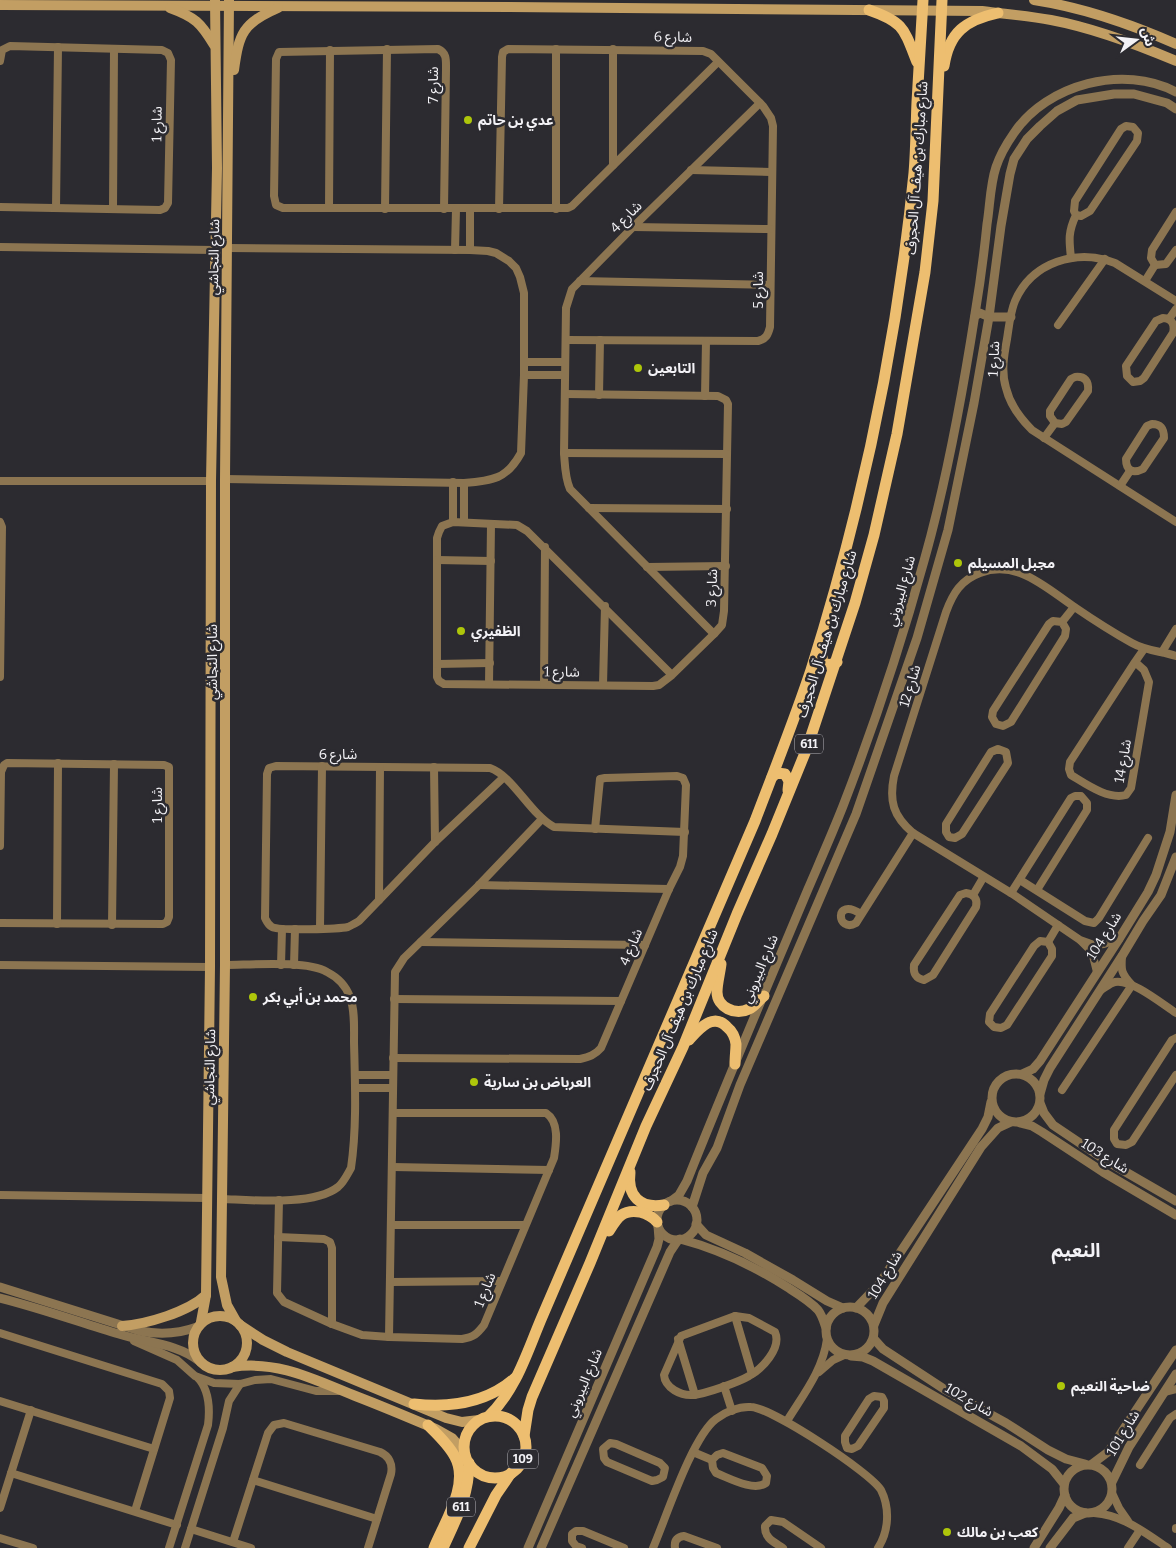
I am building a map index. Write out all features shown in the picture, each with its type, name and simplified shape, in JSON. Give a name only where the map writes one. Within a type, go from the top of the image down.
[{"type":"main road","points":[[463,6],[475,0]]},
{"type":"main road","points":[[1034,0],[1056,3],[1082,11],[1141,30],[1176,44]]},
{"type":"main road","name":"شارع النجاشي","points":[[199,1324],[206,1295],[210,967],[211,579],[214,250],[217,168],[214,45],[215,3]]},
{"type":"main road","points":[[0,5],[162,6],[229,3],[283,6],[463,6],[510,3],[869,10],[942,5],[1052,20],[1134,44],[1176,61]]},
{"type":"main road","name":"شارع النجاشي","points":[[229,3],[225,479],[225,965],[220,1277],[227,1304],[238,1323]]},
{"type":"main road","name":"شارع مبارك بن هيف آل الحجرف","points":[[484,1418],[506,1397],[518,1375],[755,821],[810,672],[854,519],[877,423],[892,340],[914,171],[922,5]]},
{"type":"main road","name":"شارع مبارك بن هيف آل الحجرف","points":[[524,1436],[525,1422],[532,1397],[590,1263],[646,1126],[683,1047],[807,748],[836,662],[874,535],[897,434],[925,272],[933,201],[942,5]]},
{"type":"main road","points":[[162,6],[191,16],[200,24],[214,45]]},
{"type":"main road","points":[[229,103],[237,47],[244,30],[256,18],[283,6]]},
{"type":"main road","points":[[869,10],[888,16],[898,24],[907,37],[918,68]]},
{"type":"main road","points":[[938,105],[945,58],[954,38],[966,24],[980,17],[998,13]]},
{"type":"main road","points":[[213,374],[219,376],[226,372]]},
{"type":"main road","points":[[213,397],[218,394],[226,398]]},
{"type":"main road","points":[[211,579],[212,582],[218,584],[226,580]]},
{"type":"main road","points":[[833,597],[822,659],[827,664],[836,662]]},
{"type":"main road","points":[[211,601],[220,598],[226,603]]},
{"type":"main road","points":[[772,777],[777,773],[785,774],[789,781],[788,792]]},
{"type":"main road","points":[[723,950],[717,992],[719,1000],[724,1006],[735,1012],[749,1010],[764,996]]},
{"type":"main road","points":[[683,1047],[699,1029],[710,1022],[717,1021],[725,1024],[734,1035],[736,1044],[735,1064]]},
{"type":"main road","points":[[208,1096],[215,1100],[224,1097]]},
{"type":"main road","points":[[208,1119],[216,1115],[223,1119]]},
{"type":"main road","points":[[646,1126],[630,1173],[629,1183],[636,1199],[648,1205],[667,1203]]},
{"type":"main road","points":[[590,1263],[615,1220],[622,1214],[631,1210],[648,1214],[657,1224]]},
{"type":"main road","points":[[121,1330],[194,1304],[206,1295]]},
{"type":"main road","points":[[467,1457],[452,1438],[428,1425],[284,1369],[258,1365],[215,1370],[204,1365],[196,1356],[192,1344],[194,1332],[199,1324],[212,1316],[225,1316],[275,1346],[454,1420],[462,1422],[484,1418]]},
{"type":"main road","points":[[232,1367],[242,1359],[246,1348],[246,1336],[238,1323]]},
{"type":"main road","points":[[414,1404],[446,1406],[477,1400],[495,1392],[518,1375]]},
{"type":"main road","name":"109","points":[[467,1457],[477,1472],[488,1477],[500,1477],[511,1473],[523,1459],[526,1448],[524,1436],[513,1422],[502,1416],[484,1418]]},
{"type":"main road","points":[[467,1457],[467,1434],[474,1424],[484,1418]]},
{"type":"main road","points":[[428,1425],[446,1443],[455,1457],[460,1476],[458,1490],[434,1548]]},
{"type":"main road","name":"611","points":[[443,1548],[468,1487],[467,1457]]},
{"type":"main road","name":"611","points":[[469,1548],[496,1495],[511,1473]]},
{"type":"street","name":"شارع 1","points":[[0,61],[1,53],[7,47],[162,50],[168,53],[171,60],[168,203],[165,208],[160,210],[0,207]]},
{"type":"street","points":[[56,208],[58,47]]},
{"type":"street","points":[[113,208],[114,49]]},
{"type":"street","points":[[385,209],[387,49]]},
{"type":"street","name":"شارع 7","points":[[438,49],[443,51],[446,56],[444,209],[283,208],[276,205],[274,196],[276,59],[280,52],[330,50],[438,49]]},
{"type":"street","name":"شارع 6","points":[[499,209],[503,52],[508,49],[703,51],[711,54],[718,62]]},
{"type":"street","points":[[556,49],[556,209]]},
{"type":"street","points":[[613,49],[613,165]]},
{"type":"street","points":[[329,208],[330,50]]},
{"type":"street","points":[[444,209],[556,209],[572,206],[718,62]]},
{"type":"street","name":"شارع 5","points":[[566,340],[758,341],[765,339],[768,335],[770,327],[773,126],[768,112],[718,62]]},
{"type":"street","name":"شارع البيروني","points":[[667,1203],[679,1195],[686,1182],[843,807],[904,630],[923,565],[958,415],[975,316],[991,188],[996,167],[1015,131],[1030,114],[1071,88],[1095,83],[1132,80],[1149,82],[1176,92]]},
{"type":"street","name":"شارع البيروني","points":[[692,1207],[703,1173],[716,1149],[740,1085],[856,814],[917,638],[940,557],[974,403],[991,305],[1010,174],[1014,159],[1027,139],[1057,111],[1077,100],[1114,94],[1134,94],[1167,103],[1176,109]]},
{"type":"street","name":"شارع 4","points":[[566,375],[566,308],[572,289],[760,103]]},
{"type":"street","points":[[1071,258],[1069,234],[1076,215],[1074,211],[1075,201],[1121,129],[1126,126],[1133,127],[1138,133],[1136,141],[1090,211],[1081,216],[1076,215]]},
{"type":"street","points":[[691,170],[772,172]]},
{"type":"street","points":[[455,250],[456,209]]},
{"type":"street","points":[[470,209],[470,250]]},
{"type":"street","points":[[1155,266],[1151,258],[1152,250],[1176,212]]},
{"type":"street","points":[[633,227],[770,229]]},
{"type":"street","points":[[0,247],[214,250]]},
{"type":"street","points":[[225,479],[464,483],[497,479],[515,464],[521,453],[524,375],[524,293],[516,268],[496,253],[488,250],[228,248]]},
{"type":"street","points":[[1145,281],[1155,266],[1166,264],[1176,250]]},
{"type":"street","name":"شارع 1","points":[[1176,301],[1115,264],[1094,257],[1071,258],[1045,267],[1026,282],[1014,304],[1004,364],[1006,389],[1020,418],[1032,430],[1176,522]]},
{"type":"street","points":[[1058,325],[1105,260]]},
{"type":"street","points":[[580,281],[770,285]]},
{"type":"street","points":[[977,302],[983,306],[991,305]]},
{"type":"street","points":[[1169,319],[1176,309]]},
{"type":"street","points":[[975,316],[983,313],[989,317],[1011,317]]},
{"type":"street","points":[[1159,319],[1169,319],[1174,325],[1173,333],[1149,370],[1140,381],[1133,382],[1129,380],[1126,366],[1159,319]]},
{"type":"street","points":[[600,340],[600,394]]},
{"type":"street","points":[[705,396],[706,341]]},
{"type":"street","points":[[524,362],[566,362]]},
{"type":"street","points":[[524,375],[566,375]]},
{"type":"street","name":"شارع 3","points":[[566,375],[564,453],[565,471],[570,489],[714,634],[722,625],[724,619],[728,404],[724,398],[705,396],[566,394]]},
{"type":"street","points":[[1080,376],[1084,378],[1088,384],[1088,391],[1066,422],[1062,424],[1054,423],[1050,416],[1050,411],[1071,379],[1080,376]]},
{"type":"street","points":[[1044,438],[1054,423]]},
{"type":"street","points":[[1152,424],[1160,425],[1164,432],[1164,438],[1144,470],[1130,471],[1126,464],[1126,459],[1147,426],[1152,424]]},
{"type":"street","points":[[564,453],[727,454]]},
{"type":"street","points":[[1120,486],[1130,471]]},
{"type":"street","points":[[0,481],[212,481]]},
{"type":"street","points":[[452,482],[453,522],[522,527],[545,546],[672,675]]},
{"type":"street","points":[[464,483],[464,522]]},
{"type":"street","points":[[589,508],[727,509]]},
{"type":"street","points":[[0,522],[2,527],[0,677]]},
{"type":"street","name":"شارع 1","points":[[453,522],[442,526],[439,532],[437,560],[436,677],[444,684],[652,686],[659,684],[672,675],[714,634]]},
{"type":"street","points":[[489,684],[491,524]]},
{"type":"street","points":[[544,684],[545,546]]},
{"type":"street","points":[[437,560],[491,561]]},
{"type":"street","points":[[647,567],[726,566]]},
{"type":"street","name":"شارع 12","points":[[1097,972],[1092,952],[1080,940],[1011,894],[940,851],[903,824],[893,803],[894,776],[946,612],[956,590],[970,577],[996,569],[1010,569],[1034,579],[1134,645],[1175,655]]},
{"type":"street","points":[[603,685],[604,606]]},
{"type":"street","points":[[1062,622],[1074,607]]},
{"type":"street","points":[[1053,621],[1062,622],[1066,629],[1065,636],[1011,722],[1003,726],[996,724],[992,717],[993,711],[1049,624],[1053,621]]},
{"type":"street","points":[[1162,652],[1176,629]]},
{"type":"street","name":"شارع 14","points":[[1135,662],[1144,670],[1149,682],[1132,788],[1126,795],[1116,796],[1092,788],[1071,775],[1069,765],[1135,662],[1144,648]]},
{"type":"street","points":[[437,664],[490,663]]},
{"type":"street","points":[[998,749],[1003,750],[1007,755],[1008,763],[962,834],[956,838],[949,837],[946,832],[946,824],[991,752],[998,749]]},
{"type":"street","points":[[57,924],[58,763]]},
{"type":"street","name":"شارع 1","points":[[0,846],[0,783],[2,768],[7,764],[114,764],[164,765],[169,767],[169,917],[167,922],[163,924],[112,925],[0,923]]},
{"type":"street","points":[[112,925],[114,764]]},
{"type":"street","name":"شارع 6","points":[[282,929],[273,928],[265,918],[266,774],[269,768],[276,766],[490,768],[504,776],[542,819]]},
{"type":"street","points":[[320,928],[322,766]]},
{"type":"street","points":[[379,900],[380,767]]},
{"type":"street","points":[[434,767],[435,842]]},
{"type":"street","points":[[281,965],[282,929],[348,927],[359,921],[435,842],[504,776]]},
{"type":"street","name":"شارع 4","points":[[393,1058],[580,1059],[597,1053],[601,1048],[680,867],[684,846],[686,785],[682,778],[677,776],[600,779],[595,829]]},
{"type":"street","name":"شارع 104","points":[[1022,1074],[1033,1069],[1040,1061],[1148,892],[1170,832],[1176,795]]},
{"type":"street","points":[[1011,894],[1071,798],[1078,796],[1083,798],[1087,803],[1086,810],[1037,890]]},
{"type":"street","points":[[390,1337],[395,972],[404,958],[479,885],[542,819],[554,827],[685,832]]},
{"type":"street","points":[[862,914],[913,833]]},
{"type":"street","points":[[940,851],[949,837]]},
{"type":"street","points":[[1020,880],[1085,921],[1094,923],[1099,918],[1148,838]]},
{"type":"street","points":[[826,847],[829,854],[838,853]]},
{"type":"street","points":[[1162,858],[1175,860]]},
{"type":"street","name":"شارع 104","points":[[1040,1098],[1044,1080],[1050,1068],[1161,895],[1175,860]]},
{"type":"street","points":[[818,866],[825,865],[831,872]]},
{"type":"street","points":[[973,895],[984,878]]},
{"type":"street","points":[[479,885],[669,889]]},
{"type":"street","points":[[966,892],[973,895],[977,903],[976,907],[933,975],[924,980],[919,978],[914,973],[914,965],[960,895],[966,892]]},
{"type":"street","points":[[1048,942],[1058,925]]},
{"type":"street","points":[[294,966],[295,929]]},
{"type":"street","name":"شارع 12","points":[[1080,940],[1094,945],[1119,939]]},
{"type":"street","points":[[421,942],[645,945]]},
{"type":"street","points":[[1037,942],[1048,942],[1052,949],[1052,956],[1007,1025],[1001,1028],[994,1027],[990,1022],[990,1014],[1037,942]]},
{"type":"street","points":[[1122,956],[1121,969],[1132,985]]},
{"type":"street","points":[[222,1199],[279,1200],[321,1196],[338,1187],[346,1178],[351,1168],[355,1088],[353,1012],[346,989],[338,979],[326,971],[312,966],[225,965]]},
{"type":"street","points":[[0,966],[210,967]]},
{"type":"street","points":[[1101,990],[1113,982],[1132,985],[1176,1013]]},
{"type":"street","points":[[1062,1090],[1132,985]]},
{"type":"street","points":[[394,999],[621,1001]]},
{"type":"street","points":[[1176,1038],[1172,1040],[1114,1130],[1114,1139],[1117,1144],[1124,1146],[1132,1142],[1176,1075]]},
{"type":"street","points":[[1010,1074],[1022,1074],[1030,1078],[1037,1085],[1040,1098],[1036,1112],[1029,1119],[1015,1122],[1002,1118],[995,1111],[991,1102],[992,1090],[999,1080],[1010,1074]]},
{"type":"street","points":[[355,1075],[393,1075]]},
{"type":"street","points":[[355,1088],[393,1088]]},
{"type":"street","name":"شارع 103","points":[[1040,1098],[1044,1113],[1053,1125],[1105,1160],[1176,1201]]},
{"type":"street","name":"شارع 104","points":[[856,1308],[880,1283],[982,1129],[988,1117],[991,1102]]},
{"type":"street","name":"شارع 1","points":[[279,1200],[277,1293],[284,1302],[332,1324],[362,1335],[462,1339],[478,1334],[484,1324],[549,1170],[555,1152],[556,1128],[553,1119],[546,1113],[393,1113]]},
{"type":"street","name":"شارع 104","points":[[874,1325],[882,1303],[981,1147],[998,1128],[1015,1122]]},
{"type":"street","name":"شارع 103","points":[[1015,1122],[1032,1126],[1103,1172],[1176,1215]]},
{"type":"street","points":[[393,1167],[549,1170]]},
{"type":"street","points":[[0,1195],[207,1198]]},
{"type":"street","points":[[679,1240],[690,1234],[696,1224],[695,1212],[692,1207],[686,1202],[678,1200],[667,1203],[657,1216],[657,1224],[662,1234],[670,1238],[707,1248],[751,1265],[773,1278],[820,1312],[826,1328],[827,1338],[824,1358],[787,1421]]},
{"type":"street","name":"شارع البيروني","points":[[528,1548],[657,1247],[659,1239],[657,1224]]},
{"type":"street","points":[[696,1224],[706,1235],[752,1257],[827,1301],[843,1308],[856,1308],[864,1311],[870,1317],[874,1325],[874,1339],[869,1348],[860,1354],[833,1360],[814,1377]]},
{"type":"street","points":[[391,1225],[525,1225]]},
{"type":"street","points":[[278,1237],[324,1239],[330,1242],[332,1248],[332,1324]]},
{"type":"street","name":"شارع البيروني","points":[[542,1546],[670,1252],[679,1240]]},
{"type":"street","points":[[391,1282],[502,1281]]},
{"type":"street","points":[[0,1287],[179,1349],[199,1361]]},
{"type":"street","points":[[636,1296],[641,1304],[648,1303]]},
{"type":"street","points":[[0,1298],[121,1330],[163,1334],[181,1332],[199,1324]]},
{"type":"street","points":[[630,1309],[638,1306],[641,1308],[643,1315]]},
{"type":"street","points":[[826,1328],[829,1319],[835,1312],[843,1308]]},
{"type":"street","points":[[735,1316],[752,1374]]},
{"type":"street","points":[[735,1316],[759,1322],[775,1332],[777,1341],[774,1349],[763,1364],[752,1374],[724,1386],[695,1395],[672,1389],[664,1381],[666,1367],[678,1340],[685,1333],[735,1316]]},
{"type":"street","points":[[121,1330],[177,1360],[200,1380],[207,1398],[208,1425],[169,1548]]},
{"type":"street","points":[[0,1333],[165,1386],[170,1391],[170,1398],[134,1511]]},
{"type":"street","points":[[827,1338],[830,1346],[837,1352],[847,1356]]},
{"type":"street","name":"شارع 102","points":[[874,1339],[883,1349],[944,1389],[1006,1423],[1048,1450],[1066,1460],[1088,1464]]},
{"type":"street","points":[[678,1340],[695,1395]]},
{"type":"street","name":"شارع 101","points":[[1088,1464],[1108,1452],[1176,1350]]},
{"type":"street","name":"شارع 102","points":[[847,1356],[873,1360],[1013,1441],[1052,1469],[1064,1484]]},
{"type":"street","name":"شارع 101","points":[[1112,1482],[1128,1447],[1176,1374]]},
{"type":"street","points":[[196,1376],[214,1383],[240,1384],[271,1379],[316,1391],[345,1392]]},
{"type":"street","points":[[185,1548],[229,1401],[240,1384]]},
{"type":"street","points":[[724,1386],[732,1411]]},
{"type":"street","points":[[1165,1392],[1176,1389]]},
{"type":"street","points":[[840,1457],[847,1448],[858,1446],[884,1408],[882,1397],[874,1396],[869,1398],[845,1436],[847,1448]]},
{"type":"street","points":[[0,1401],[154,1449]]},
{"type":"street","points":[[654,1548],[680,1481],[704,1430],[715,1420],[732,1411],[751,1407],[763,1410],[787,1421],[872,1480],[880,1488],[885,1499],[887,1513],[886,1527],[878,1548]]},
{"type":"street","points":[[0,1508],[31,1410]]},
{"type":"street","points":[[1140,1465],[1170,1418],[1176,1414]]},
{"type":"street","points":[[234,1542],[268,1433],[274,1425],[288,1423],[370,1449],[386,1456],[392,1466],[391,1474],[368,1548]]},
{"type":"street","points":[[610,1443],[616,1444],[660,1462],[665,1468],[664,1474],[660,1479],[652,1481],[608,1462],[604,1458],[603,1449],[610,1443]]},
{"type":"street","points":[[694,1452],[712,1460]]},
{"type":"street","points":[[723,1454],[762,1468],[766,1473],[767,1481],[762,1486],[754,1487],[716,1473],[712,1460],[717,1455],[723,1454]]},
{"type":"street","points":[[1050,1548],[1073,1518],[1090,1513],[1102,1509],[1109,1502],[1112,1493],[1112,1482],[1108,1474],[1101,1468],[1088,1464],[1075,1468],[1068,1475],[1064,1484],[1065,1495],[1069,1504],[1076,1510],[1090,1513],[1115,1516],[1128,1521]]},
{"type":"street","points":[[11,1473],[177,1525]]},
{"type":"street","points":[[664,1474],[680,1481]]},
{"type":"street","points":[[253,1480],[377,1519]]},
{"type":"street","points":[[1112,1493],[1118,1508],[1128,1521],[1168,1548]]},
{"type":"street","points":[[1034,1548],[1060,1508],[1065,1495]]},
{"type":"street","points":[[782,1548],[766,1534],[765,1526],[771,1520],[783,1522],[822,1548]]},
{"type":"street","points":[[540,1521],[543,1528],[550,1528]]},
{"type":"street","points":[[191,1529],[251,1548]]},
{"type":"street","points":[[1131,1547],[1140,1530]]},
{"type":"street","points":[[582,1548],[576,1546],[572,1541],[572,1534],[576,1531],[583,1531],[624,1548]]},
{"type":"street","points":[[532,1538],[539,1536],[542,1538],[542,1546]]},
{"type":"street","points":[[658,1536],[675,1545],[681,1536],[687,1536],[716,1548]]},
{"type":"street","points":[[0,1538],[33,1548]]},
{"type":"place","name":"عدي بن حاتم","points":[[468,120]]},
{"type":"place","name":"التابعين","points":[[638,368]]},
{"type":"place","name":"مجبل المسيلم","points":[[958,563]]},
{"type":"place","name":"الظفيري","points":[[461,631]]},
{"type":"place","name":"محمد بن أبي بكر","points":[[253,997]]},
{"type":"place","name":"العرباض بن سارية","points":[[474,1082]]},
{"type":"place","name":"ضاحية النعيم","points":[[1061,1386]]},
{"type":"place","name":"كعب بن مالك","points":[[947,1532]]},
{"type":"district","name":"النعيم","points":[[1076,1250]]}]
